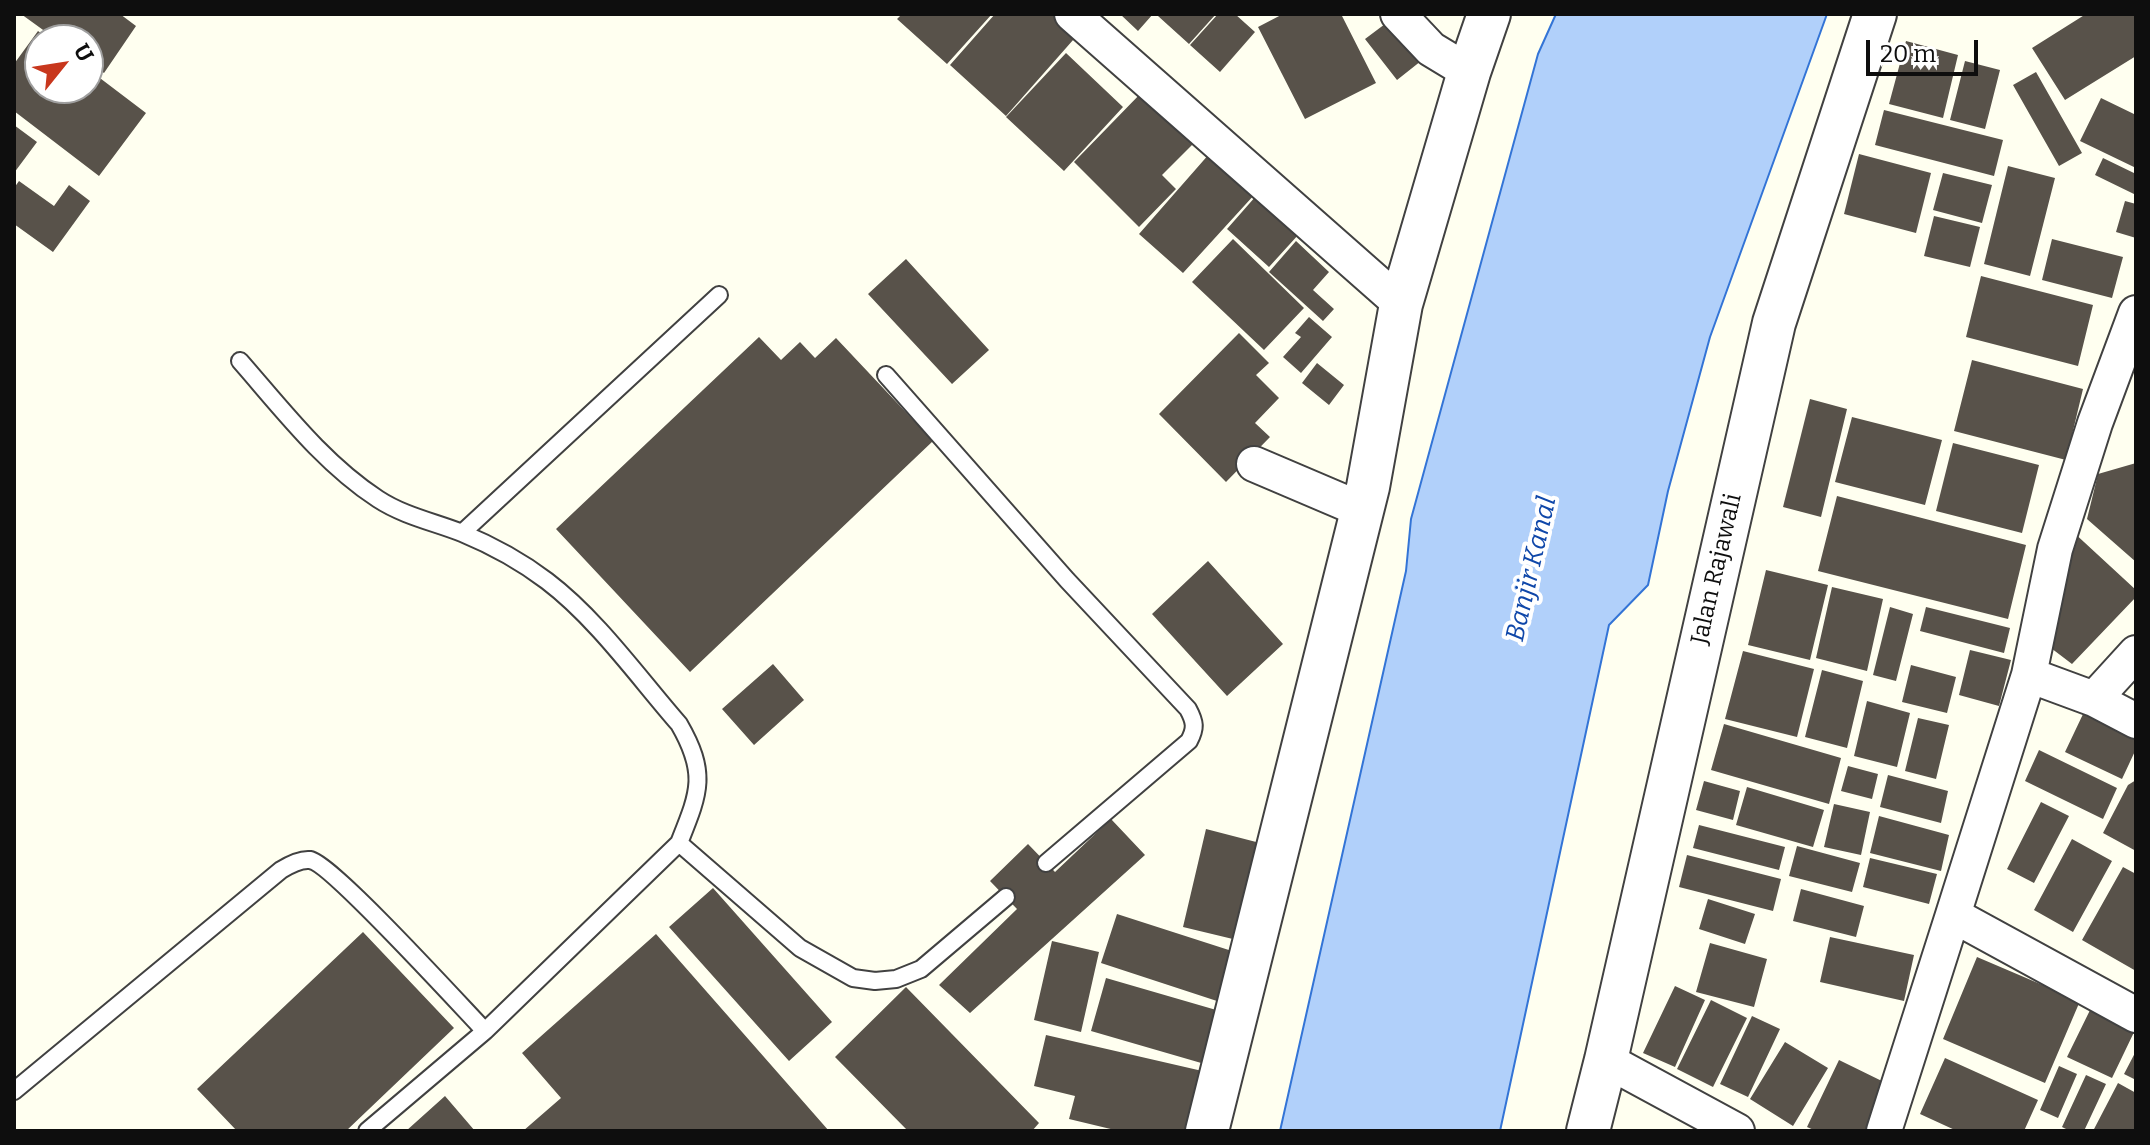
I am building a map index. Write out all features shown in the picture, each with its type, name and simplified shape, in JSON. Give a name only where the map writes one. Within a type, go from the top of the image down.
[{"type":"street","points":[[1072,14],[1401,304]]},
{"type":"street","points":[[1398,14],[1431,49],[1469,72]]},
{"type":"street","points":[[1207,1131],[1362,510],[1401,304],[1489,14]]},
{"type":"street","name":"Jalan Rajawali","points":[[1588,1131],[1774,323],[1875,14]]},
{"type":"street","points":[[1884,1131],[2029,675],[2055,549],[2095,423],[2136,313]]},
{"type":"street","points":[[1254,464],[1362,510]]},
{"type":"street","points":[[2094,699],[2136,653]]},
{"type":"street","points":[[2029,675],[2094,699],[2136,721]]},
{"type":"street","points":[[1953,915],[2136,1015]]},
{"type":"street","points":[[1606,1060],[1737,1131]]},
{"type":"lane","points":[[462,533],[719,295]]},
{"type":"lane","points":[[240,361],[309,439],[340,470],[379,500],[420,520],[462,533],[512,558],[547,581],[578,608],[679,724],[691,744],[698,765],[699,787],[679,843],[485,1031],[367,1131]]},
{"type":"lane","points":[[886,375],[1067,580],[1188,709],[1194,721],[1195,729],[1189,741],[1046,863]]},
{"type":"lane","points":[[679,843],[800,948],[853,978],[875,981],[896,979],[921,969],[1006,897]]},
{"type":"lane","points":[[14,1091],[281,870],[293,863],[309,860],[323,866],[375,916],[485,1031]]},
{"type":"water","name":"Banjir Kanal","points":[[1556,14],[1827,14],[1710,337],[1668,491],[1648,585],[1609,625],[1500,1131],[1280,1131],[1406,571],[1411,519],[1538,54]]},
{"type":"building","points":[[21,14],[120,14],[136,26],[104,73],[104,24],[35,24]]},
{"type":"building","points":[[902,14],[992,14],[947,64],[897,19]]},
{"type":"building","points":[[995,14],[1062,14],[1081,31],[1006,116],[950,65]]},
{"type":"building","points":[[1120,14],[1153,14],[1138,31]]},
{"type":"building","points":[[1159,14],[1216,14],[1189,44]]},
{"type":"building","points":[[1218,14],[1235,14],[1255,32],[1220,72],[1190,45]]},
{"type":"building","points":[[1283,14],[1341,14],[1376,83],[1305,119],[1258,27]]},
{"type":"building","points":[[2086,14],[2135,14],[2136,56],[2065,100],[2032,48]]},
{"type":"building","points":[[1389,21],[1421,61],[1397,80],[1365,39]]},
{"type":"building","points":[[1906,41],[1958,55],[1943,118],[1889,104]]},
{"type":"building","points":[[24,50],[24,104],[104,104],[104,81],[146,113],[99,176],[14,111],[14,64]]},
{"type":"building","points":[[1066,53],[1123,107],[1064,171],[1006,117]]},
{"type":"building","points":[[1965,61],[2000,70],[1985,129],[1950,120]]},
{"type":"building","points":[[2036,72],[2082,153],[2059,166],[2013,85]]},
{"type":"building","points":[[1143,91],[1195,142],[1162,175],[1176,189],[1139,227],[1074,162]]},
{"type":"building","points":[[2101,98],[2136,115],[2136,168],[2080,141]]},
{"type":"building","points":[[1884,110],[2003,140],[1994,176],[1875,145]]},
{"type":"building","points":[[14,125],[37,142],[14,173]]},
{"type":"building","points":[[1210,153],[1255,194],[1183,273],[1139,234]]},
{"type":"building","points":[[1859,154],[1931,173],[1916,233],[1844,214]]},
{"type":"building","points":[[2103,158],[2136,174],[2136,195],[2095,175]]},
{"type":"building","points":[[2008,166],[2055,178],[2030,276],[1984,264]]},
{"type":"building","points":[[1943,173],[1992,185],[1982,223],[1933,210]]},
{"type":"building","points":[[19,181],[54,206],[69,185],[90,201],[53,252],[14,224],[14,188]]},
{"type":"building","points":[[1256,196],[1299,234],[1269,267],[1227,229]]},
{"type":"building","points":[[2125,201],[2136,204],[2136,238],[2116,232]]},
{"type":"building","points":[[1934,216],[1980,227],[1970,267],[1924,256]]},
{"type":"building","points":[[1233,239],[1304,308],[1264,350],[1192,282]]},
{"type":"building","points":[[2052,239],[2123,257],[2112,298],[2042,280]]},
{"type":"building","points":[[1296,241],[1329,272],[1313,290],[1334,309],[1323,321],[1269,272]]},
{"type":"building","points":[[906,259],[989,350],[952,384],[868,294]]},
{"type":"building","points":[[1981,276],[2093,305],[2078,366],[1966,337]]},
{"type":"building","points":[[1309,317],[1332,337],[1301,373],[1283,357],[1301,337],[1295,333]]},
{"type":"building","points":[[1239,333],[1269,363],[1256,375],[1279,398],[1255,423],[1270,437],[1226,482],[1159,414]]},
{"type":"building","points":[[759,337],[781,360],[800,342],[815,358],[836,338],[933,441],[690,672],[556,529]]},
{"type":"building","points":[[1972,360],[2083,389],[2066,460],[1954,431]]},
{"type":"building","points":[[1317,363],[1344,385],[1329,405],[1302,383]]},
{"type":"building","points":[[1810,399],[1847,409],[1821,517],[1783,507]]},
{"type":"building","points":[[1852,417],[1942,440],[1925,505],[1835,482]]},
{"type":"building","points":[[1953,443],[2039,465],[2022,533],[1936,511]]},
{"type":"building","points":[[2136,463],[2136,562],[2087,519],[2098,474]]},
{"type":"building","points":[[1837,496],[2026,545],[2008,619],[1818,571]]},
{"type":"building","points":[[2071,530],[2136,590],[2136,597],[2072,664],[2047,645]]},
{"type":"building","points":[[1208,561],[1283,644],[1227,696],[1152,614]]},
{"type":"building","points":[[1766,570],[1828,585],[1810,660],[1748,645]]},
{"type":"building","points":[[1832,587],[1883,599],[1867,671],[1816,658]]},
{"type":"building","points":[[1890,607],[1913,614],[1896,681],[1873,675]]},
{"type":"building","points":[[1926,607],[2010,628],[2004,653],[1920,631]]},
{"type":"building","points":[[1970,650],[2011,660],[1999,706],[1959,695]]},
{"type":"building","points":[[1743,651],[1814,669],[1797,737],[1725,719]]},
{"type":"building","points":[[773,664],[804,700],[754,745],[722,709]]},
{"type":"building","points":[[1911,665],[1956,677],[1947,713],[1902,702]]},
{"type":"building","points":[[1822,670],[1863,681],[1847,748],[1805,737]]},
{"type":"building","points":[[1867,701],[1910,713],[1897,767],[1854,756]]},
{"type":"building","points":[[2084,712],[2136,737],[2136,749],[2122,779],[2065,752]]},
{"type":"building","points":[[1918,718],[1949,725],[1936,779],[1905,771]]},
{"type":"building","points":[[1724,724],[1841,758],[1829,804],[1711,770]]},
{"type":"building","points":[[2039,750],[2117,788],[2103,819],[2025,781]]},
{"type":"building","points":[[1848,766],[1878,774],[1872,799],[1841,791]]},
{"type":"building","points":[[1888,775],[1948,791],[1941,823],[1880,807]]},
{"type":"building","points":[[2136,780],[2136,851],[2103,833],[2128,785]]},
{"type":"building","points":[[1704,781],[1740,791],[1733,820],[1696,810]]},
{"type":"building","points":[[1747,787],[1824,810],[1813,847],[1736,825]]},
{"type":"building","points":[[2041,802],[2069,816],[2034,883],[2007,869]]},
{"type":"building","points":[[1834,804],[1870,812],[1861,855],[1824,847]]},
{"type":"building","points":[[1879,816],[1949,835],[1941,871],[1870,853]]},
{"type":"building","points":[[1111,819],[1145,855],[970,1013],[939,985],[1017,909],[990,881],[1028,844],[1055,872]]},
{"type":"building","points":[[1699,825],[1785,847],[1779,870],[1693,848]]},
{"type":"building","points":[[1206,829],[1260,843],[1237,940],[1183,927]]},
{"type":"building","points":[[2072,839],[2112,861],[2073,932],[2034,910]]},
{"type":"building","points":[[1797,846],[1860,863],[1852,892],[1789,876]]},
{"type":"building","points":[[1687,855],[1781,879],[1773,911],[1679,887]]},
{"type":"building","points":[[1870,858],[1937,874],[1929,904],[1863,887]]},
{"type":"building","points":[[2123,867],[2136,874],[2136,971],[2082,940]]},
{"type":"building","points":[[713,888],[832,1022],[789,1061],[669,927]]},
{"type":"building","points":[[1801,889],[1864,906],[1856,937],[1793,921]]},
{"type":"building","points":[[1708,899],[1755,914],[1745,944],[1699,929]]},
{"type":"building","points":[[1117,914],[1235,952],[1220,1002],[1101,963]]},
{"type":"building","points":[[363,932],[454,1028],[346,1131],[237,1131],[197,1089]]},
{"type":"building","points":[[656,934],[829,1131],[523,1131],[561,1098],[522,1053]]},
{"type":"building","points":[[1830,937],[1914,955],[1904,1001],[1820,982]]},
{"type":"building","points":[[1052,941],[1099,952],[1081,1032],[1034,1020]]},
{"type":"building","points":[[1710,943],[1767,959],[1754,1007],[1696,992]]},
{"type":"building","points":[[1977,957],[2080,1001],[2045,1083],[1943,1039]]},
{"type":"building","points":[[1106,978],[1230,1014],[1215,1067],[1091,1031]]},
{"type":"building","points":[[1675,986],[1705,1000],[1675,1067],[1643,1053]]},
{"type":"building","points":[[906,987],[1039,1123],[1032,1131],[908,1131],[835,1057]]},
{"type":"building","points":[[1711,1000],[1747,1018],[1713,1087],[1677,1069]]},
{"type":"building","points":[[2094,1002],[2136,1028],[2112,1078],[2067,1057]]},
{"type":"building","points":[[1752,1016],[1780,1029],[1748,1097],[1720,1084]]},
{"type":"building","points":[[1046,1035],[1211,1073],[1198,1131],[1119,1131],[1069,1119],[1075,1096],[1034,1086]]},
{"type":"building","points":[[1785,1042],[1828,1068],[1793,1126],[1750,1099]]},
{"type":"building","points":[[2136,1051],[2136,1080],[2124,1074]]},
{"type":"building","points":[[1945,1058],[2038,1100],[2024,1131],[1957,1131],[1920,1114]]},
{"type":"building","points":[[1839,1060],[1890,1085],[1869,1131],[1816,1131],[1807,1127]]},
{"type":"building","points":[[2059,1066],[2077,1074],[2058,1118],[2040,1110]]},
{"type":"building","points":[[2086,1075],[2106,1084],[2084,1131],[2070,1131],[2062,1127]]},
{"type":"building","points":[[2118,1083],[2136,1093],[2136,1125],[2133,1131],[2093,1131]]},
{"type":"building","points":[[445,1096],[475,1131],[406,1131]]}]
